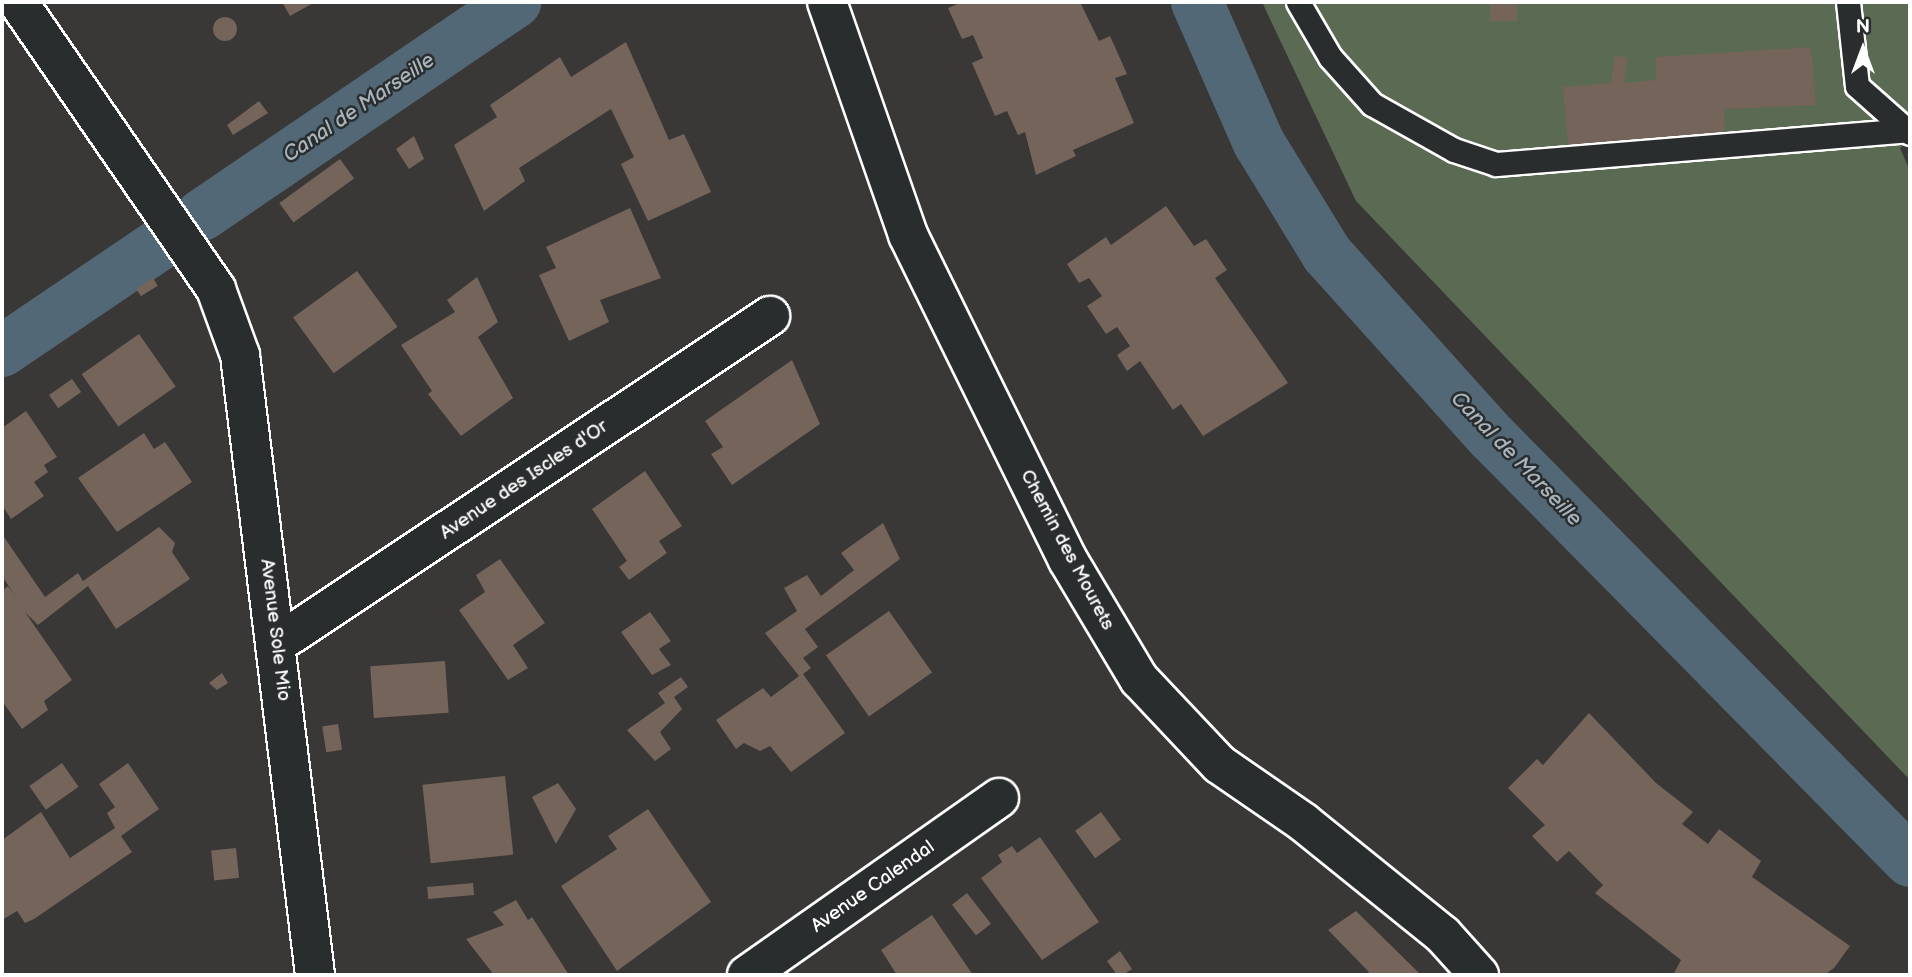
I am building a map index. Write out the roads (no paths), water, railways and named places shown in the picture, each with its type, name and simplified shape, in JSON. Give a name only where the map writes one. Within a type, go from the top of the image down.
[{"type":"street","name":"Avenue Sole Mio","points":[[18,2],[216,289],[240,355],[278,643],[316,975]]},
{"type":"street","name":"Chemin des Mourets","points":[[827,2],[908,235],[1068,560],[1139,679],[1219,764],[1303,822],[1422,918],[1479,975]]},
{"type":"street","name":"Avenue des Iscles d'Or","points":[[278,643],[769,316]]},
{"type":"street","name":"Avenue Calendal","points":[[747,975],[999,798]]},
{"type":"lane","points":[[1298,2],[1330,57],[1372,104],[1454,150],[1496,164],[1908,132]]},
{"type":"lane","points":[[1848,2],[1857,86],[1908,132]]},
{"type":"waterway","name":"Canal de Marseille","points":[[202,215],[516,2]]},
{"type":"waterway","name":"Canal de Marseille","points":[[1197,2],[1259,143],[1327,254],[1492,437],[1910,861]]},
{"type":"waterway","name":"Canal de Marseille","points":[[2,351],[160,244]]}]
